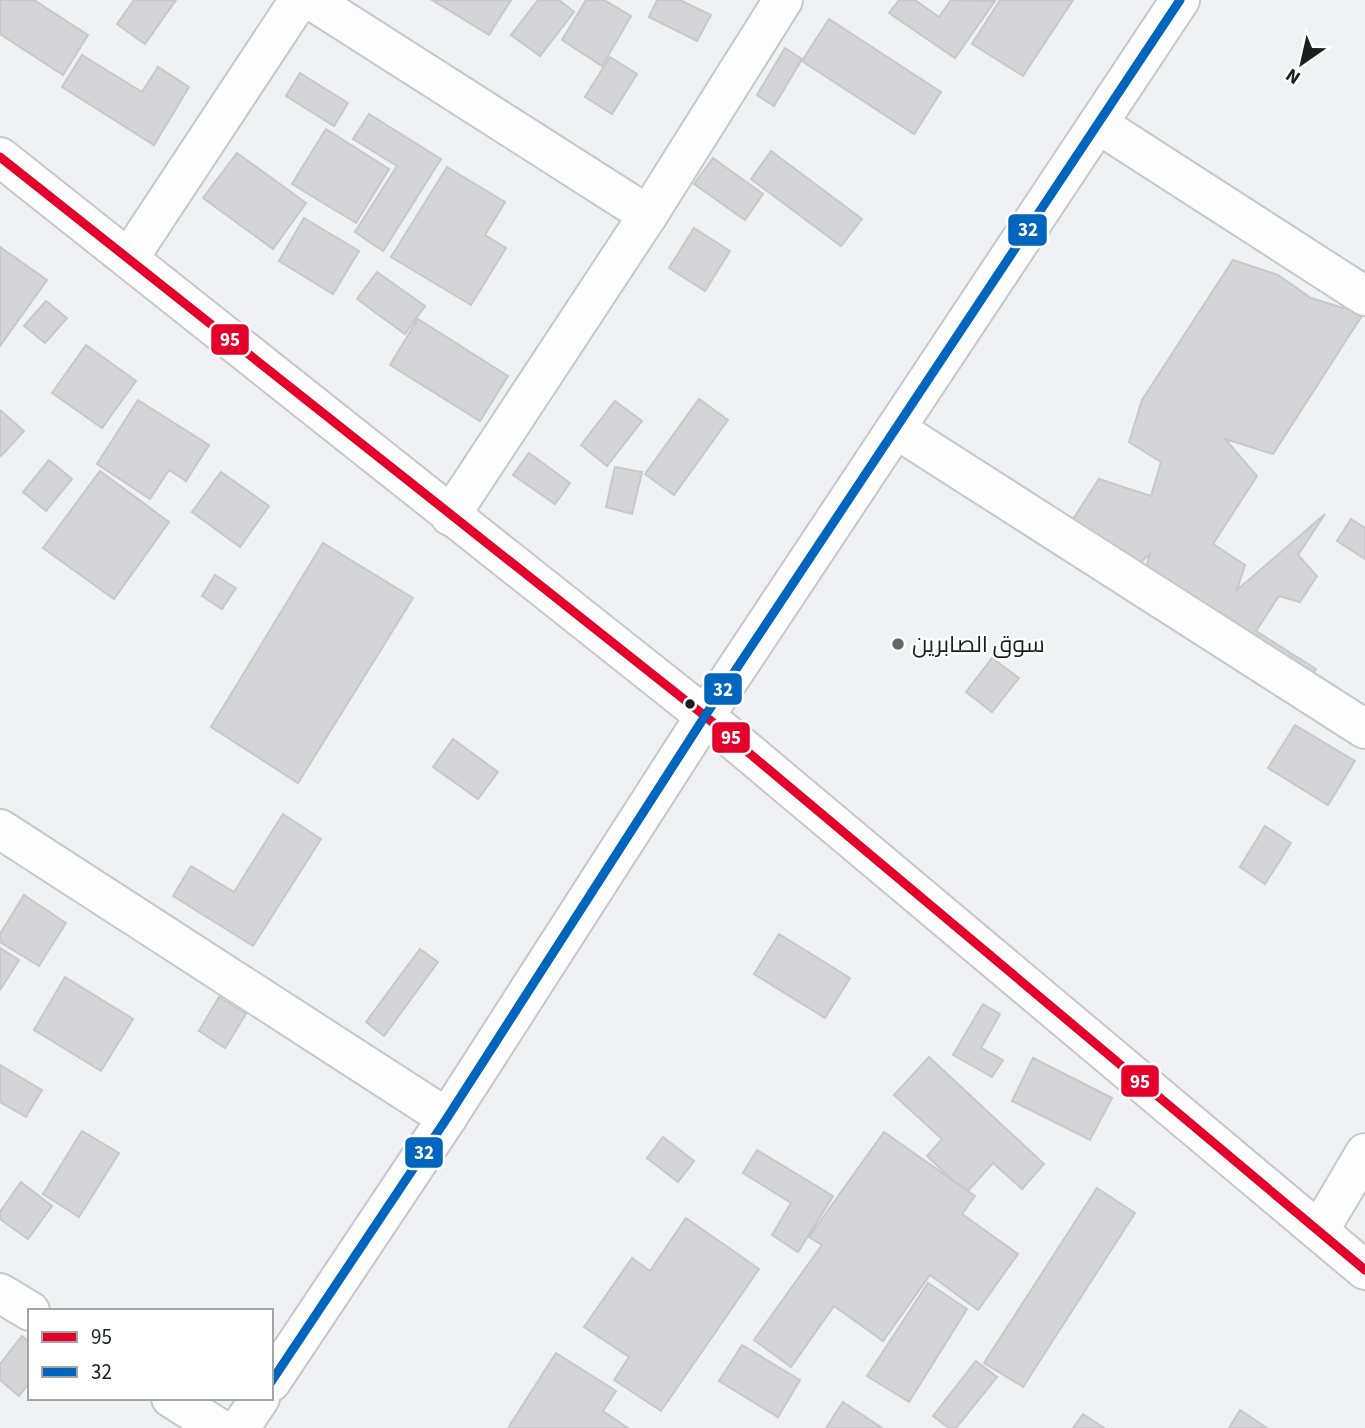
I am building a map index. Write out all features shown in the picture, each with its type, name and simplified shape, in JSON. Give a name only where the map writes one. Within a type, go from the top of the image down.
[{"type":"street","points":[[128,258],[299,0]]},
{"type":"street","points":[[311,0],[648,215]]},
{"type":"street","points":[[450,516],[648,215],[783,0]]},
{"type":"street","points":[[273,1379],[447,1118],[705,716],[1180,0]]},
{"type":"street","points":[[1098,124],[1365,296]]},
{"type":"street","points":[[0,156],[705,716],[1365,1270]]},
{"type":"street","points":[[896,429],[1365,729]]},
{"type":"street","points":[[0,829],[447,1118]]},
{"type":"street","points":[[1319,1231],[1365,1153]]},
{"type":"street","points":[[0,1293],[28,1310]]},
{"type":"street","points":[[174,1400],[219,1428]]},
{"type":"street","points":[[240,1428],[259,1400]]},
{"type":"building","points":[[0,0],[34,0],[88,35],[63,75],[0,34]]},
{"type":"building","points":[[134,0],[176,0],[145,44],[117,24]]},
{"type":"building","points":[[432,0],[511,0],[489,35]]},
{"type":"building","points":[[538,0],[559,0],[574,12],[540,56],[511,35]]},
{"type":"building","points":[[586,0],[604,0],[631,16],[602,66],[562,40]]},
{"type":"building","points":[[657,0],[680,0],[711,15],[697,41],[649,17]]},
{"type":"building","points":[[899,0],[915,0],[939,17],[951,0],[995,1],[955,58],[889,13]]},
{"type":"building","points":[[1000,0],[1073,0],[1023,76],[972,44]]},
{"type":"building","points":[[829,19],[941,92],[914,134],[802,61]]},
{"type":"building","points":[[785,48],[802,59],[774,106],[757,95]]},
{"type":"building","points":[[82,55],[142,92],[158,67],[189,87],[154,145],[62,87]]},
{"type":"building","points":[[610,57],[637,74],[612,114],[585,97]]},
{"type":"building","points":[[300,73],[348,103],[334,126],[286,96]]},
{"type":"building","points":[[369,114],[441,159],[383,251],[355,232],[397,166],[353,139]]},
{"type":"building","points":[[326,129],[389,169],[356,223],[292,184]]},
{"type":"building","points":[[771,151],[862,219],[841,246],[751,179]]},
{"type":"building","points":[[237,153],[306,203],[273,249],[203,198]]},
{"type":"building","points":[[713,158],[763,194],[745,220],[694,184]]},
{"type":"building","points":[[447,167],[505,202],[485,235],[506,248],[471,305],[391,257]]},
{"type":"building","points":[[304,218],[359,251],[333,294],[279,261]]},
{"type":"building","points":[[694,228],[730,251],[705,291],[669,268]]},
{"type":"building","points":[[0,247],[47,280],[0,346]]},
{"type":"building","points":[[1233,260],[1278,275],[1311,298],[1363,314],[1273,454],[1225,439],[1257,476],[1213,544],[1245,565],[1237,590],[1325,514],[1298,555],[1317,576],[1300,602],[1279,596],[1256,631],[1316,669],[1302,692],[1140,587],[1150,554],[1120,580],[1062,536],[1099,479],[1151,496],[1161,462],[1129,442],[1142,400]]},
{"type":"building","points":[[377,272],[425,306],[405,334],[357,299]]},
{"type":"building","points":[[46,301],[67,318],[45,343],[24,326]]},
{"type":"building","points":[[418,319],[508,376],[480,421],[390,365]]},
{"type":"building","points":[[86,345],[136,381],[102,428],[52,393]]},
{"type":"building","points":[[699,399],[728,420],[674,495],[645,474]]},
{"type":"building","points":[[138,400],[209,445],[186,481],[169,470],[150,499],[97,464]]},
{"type":"building","points":[[615,401],[642,421],[607,466],[581,445]]},
{"type":"building","points":[[0,410],[24,431],[1,456],[0,455]]},
{"type":"building","points":[[529,453],[570,483],[555,504],[513,475]]},
{"type":"building","points":[[49,460],[72,479],[46,511],[23,492]]},
{"type":"building","points":[[615,467],[642,472],[632,514],[606,507]]},
{"type":"building","points":[[100,471],[169,522],[114,599],[43,548]]},
{"type":"building","points":[[221,472],[269,506],[240,547],[192,512]]},
{"type":"building","points":[[1351,519],[1365,528],[1365,559],[1337,541]]},
{"type":"building","points":[[323,543],[413,598],[298,783],[211,727]]},
{"type":"building","points":[[215,575],[236,588],[222,609],[202,596]]},
{"type":"building","points":[[992,658],[1019,678],[992,712],[966,692]]},
{"type":"building","points":[[1295,725],[1355,761],[1328,805],[1268,768]]},
{"type":"building","points":[[453,739],[498,772],[478,799],[433,767]]},
{"type":"building","points":[[283,814],[321,839],[253,946],[173,896],[191,866],[234,892]]},
{"type":"building","points":[[1265,826],[1291,843],[1265,884],[1240,867]]},
{"type":"building","points":[[24,895],[66,923],[39,966],[0,942],[0,934]]},
{"type":"building","points":[[779,934],[850,978],[825,1018],[754,974]]},
{"type":"building","points":[[0,948],[19,960],[0,990]]},
{"type":"building","points":[[420,949],[438,962],[384,1036],[366,1022]]},
{"type":"building","points":[[65,977],[133,1019],[101,1071],[34,1030]]},
{"type":"building","points":[[219,997],[246,1014],[225,1048],[199,1031]]},
{"type":"building","points":[[983,1004],[1000,1014],[981,1048],[1003,1060],[992,1077],[953,1055]]},
{"type":"building","points":[[929,1057],[1044,1164],[1022,1189],[993,1163],[966,1193],[927,1156],[942,1139],[894,1095]]},
{"type":"building","points":[[1033,1058],[1112,1098],[1090,1140],[1012,1101]]},
{"type":"building","points":[[0,1065],[42,1090],[26,1117],[0,1102]]},
{"type":"building","points":[[82,1131],[119,1153],[79,1217],[43,1194]]},
{"type":"building","points":[[884,1132],[975,1196],[962,1214],[1018,1254],[978,1310],[930,1275],[883,1341],[834,1306],[791,1367],[754,1340],[822,1245],[809,1237]]},
{"type":"building","points":[[663,1137],[694,1161],[678,1182],[647,1158]]},
{"type":"building","points":[[757,1150],[833,1196],[798,1252],[772,1235],[791,1203],[743,1173]]},
{"type":"building","points":[[21,1182],[52,1206],[28,1239],[0,1219],[0,1212]]},
{"type":"building","points":[[1097,1188],[1135,1213],[1023,1387],[984,1363]]},
{"type":"building","points":[[686,1218],[759,1269],[661,1411],[614,1380],[629,1357],[584,1327],[632,1258],[650,1271]]},
{"type":"building","points":[[928,1283],[967,1309],[909,1402],[867,1376]]},
{"type":"building","points":[[22,1336],[28,1341],[28,1385],[19,1396],[0,1380],[0,1364]]},
{"type":"building","points":[[742,1345],[800,1380],[778,1417],[719,1381]]},
{"type":"building","points":[[556,1353],[616,1391],[603,1411],[628,1428],[508,1428]]},
{"type":"building","points":[[976,1361],[997,1377],[956,1428],[949,1428],[933,1416]]},
{"type":"building","points":[[843,1402],[882,1428],[826,1428]]},
{"type":"building","points":[[1240,1410],[1267,1428],[1229,1428]]},
{"type":"building","points":[[1083,1414],[1104,1428],[1073,1428]]},
{"type":"transit line","name":"32","points":[[273,1379],[447,1118],[705,716],[1180,0]]},
{"type":"transit line","name":"95","points":[[0,157],[705,716],[1365,1270]]},
{"type":"place","name":"سوق الصابرين","points":[[898,644]]}]
